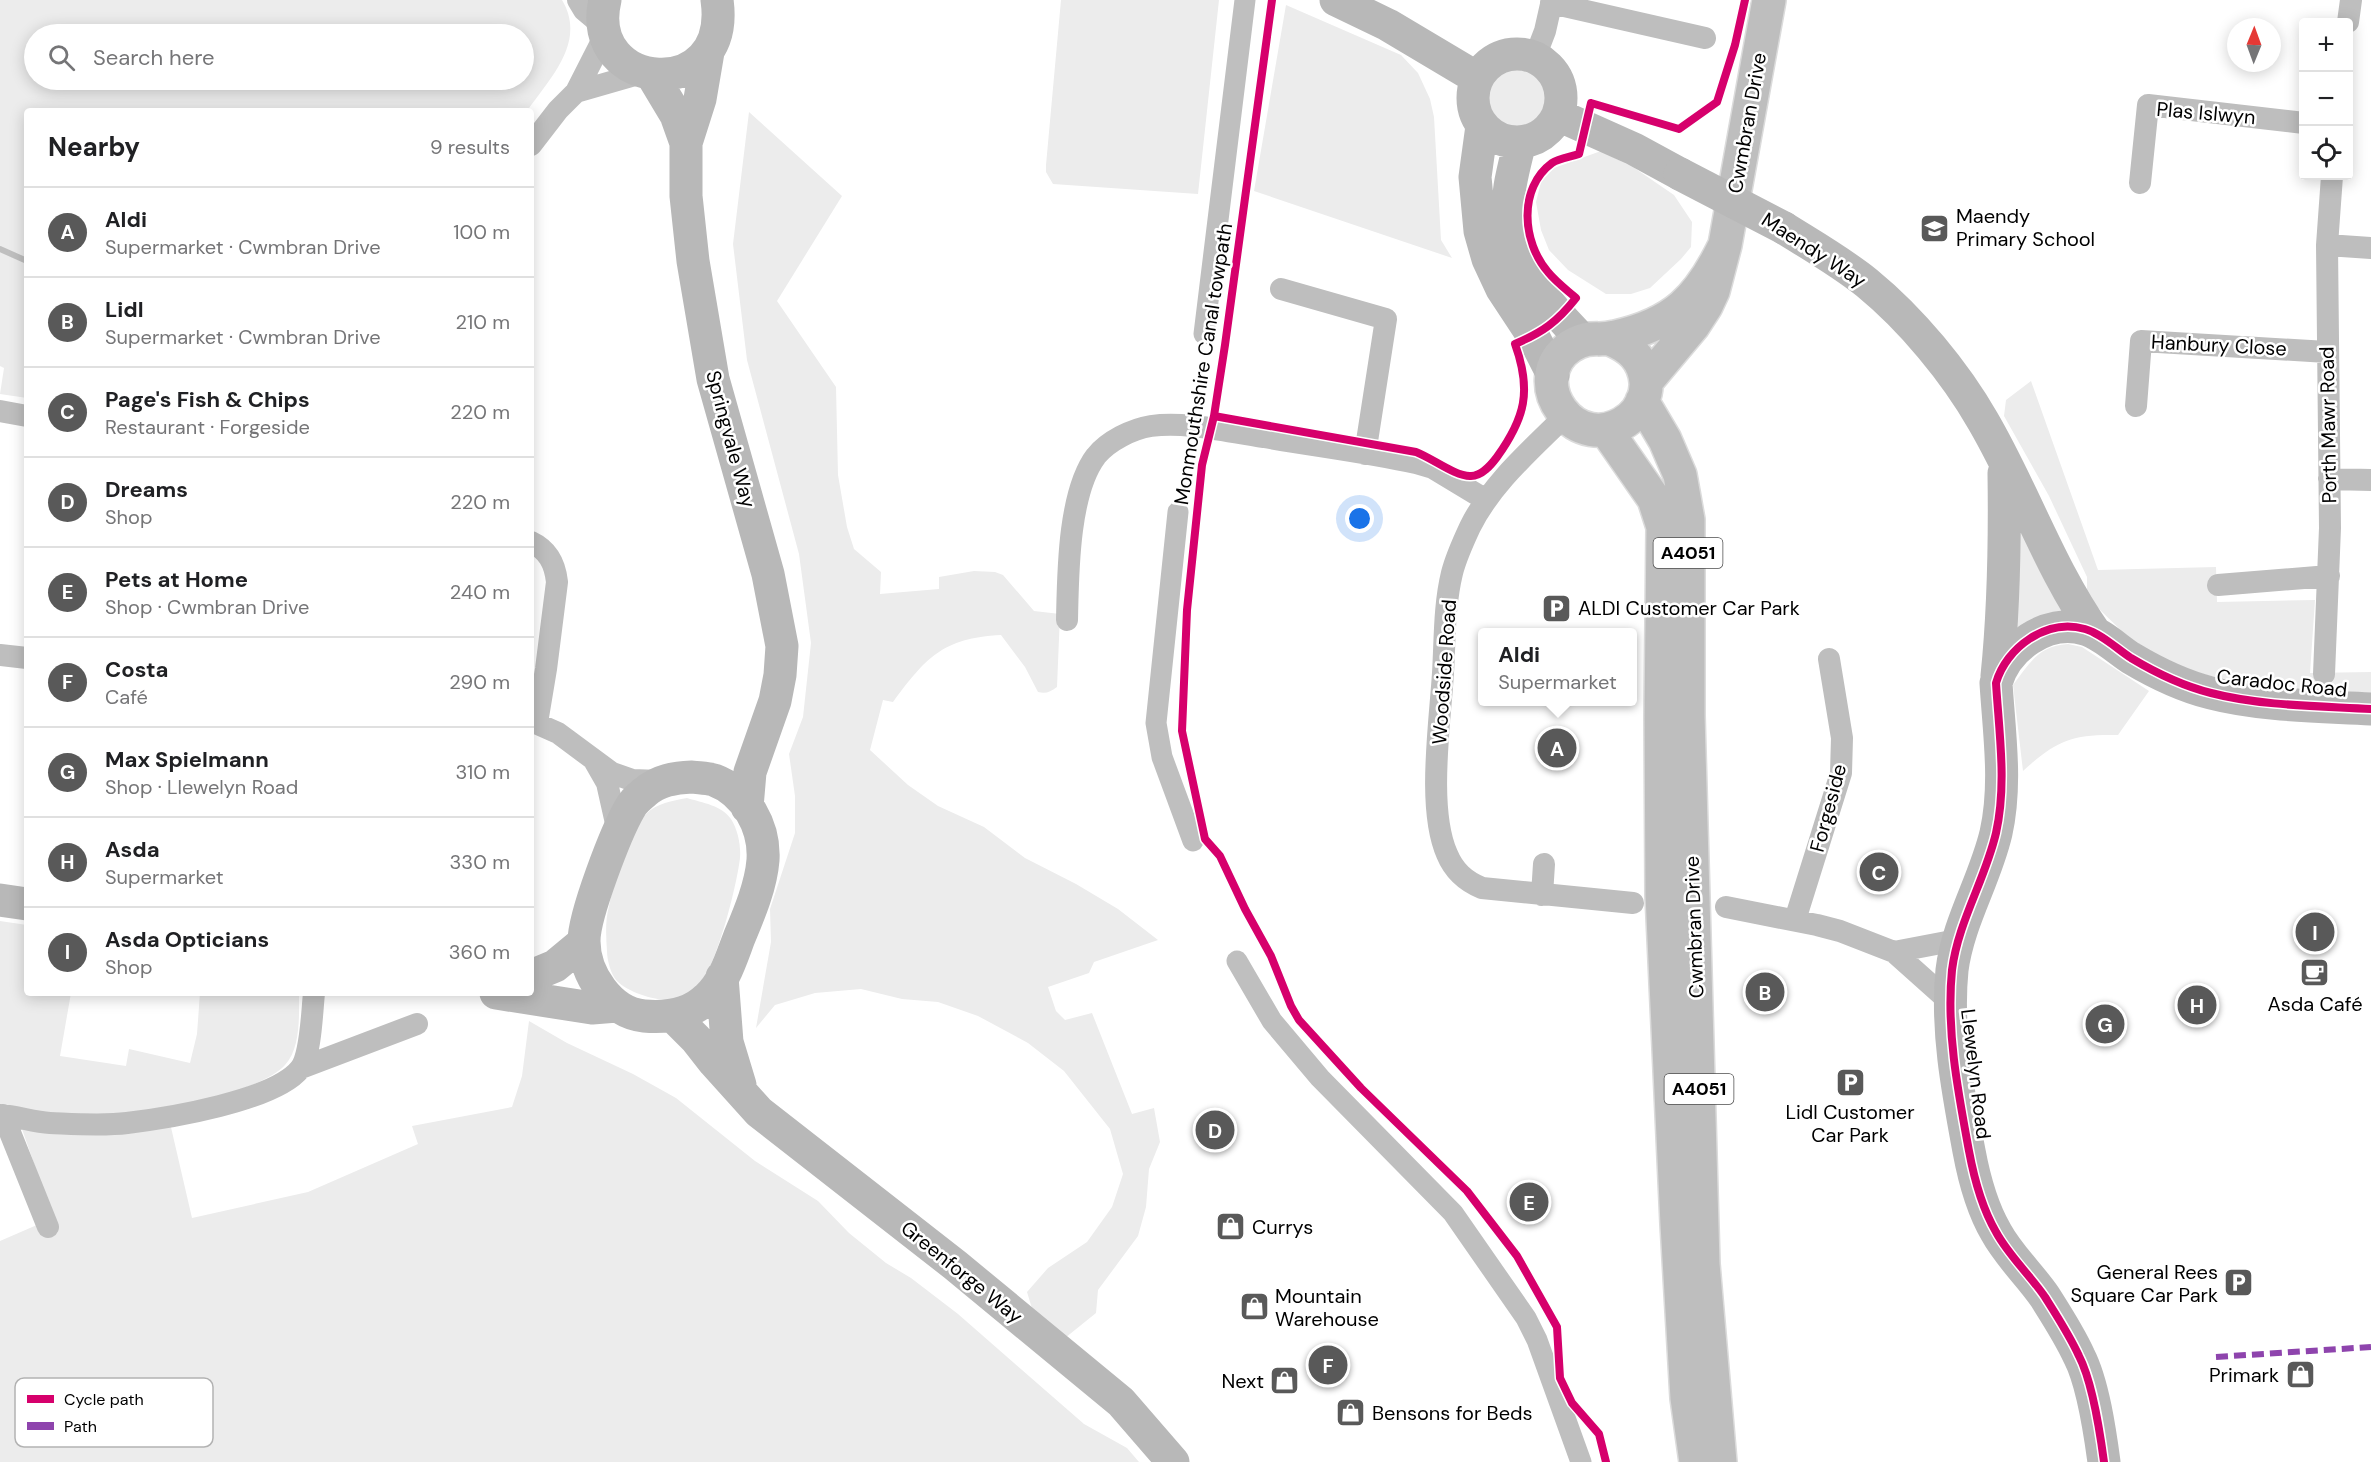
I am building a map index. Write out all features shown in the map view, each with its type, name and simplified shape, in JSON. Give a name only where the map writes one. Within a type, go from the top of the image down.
[{"type":"main road","name":"Cwmbran Drive","points":[[1696,1462],[1687,1398],[1677,1235],[1662,895],[1663,527],[1654,499],[1606,430],[1621,425],[1634,415],[1644,392],[1706,306],[1725,245],[1769,0]]},
{"type":"main road","name":"Cwmbran Drive","points":[[1553,375],[1558,361],[1568,348],[1596,339],[1642,331],[1662,322],[1681,308],[1701,289],[1712,274],[1725,245]]},
{"type":"main road","name":"Cwmbran Drive","points":[[1596,339],[1624,344],[1635,354],[1643,367],[1644,392],[1680,475],[1688,520],[1688,715],[1703,1264],[1720,1462]]},
{"type":"main road","points":[[1553,375],[1553,394],[1557,406],[1565,416],[1586,429],[1606,430]]},
{"type":"street","points":[[578,0],[584,10],[604,20],[613,51],[626,64],[647,74]]},
{"type":"street","points":[[1336,0],[1388,25],[1477,78]]},
{"type":"street","points":[[2349,18],[2351,0]]},
{"type":"street","points":[[1534,57],[1545,31],[1552,2],[1706,38]]},
{"type":"street","points":[[576,92],[647,74],[668,75],[683,72],[697,64],[708,52],[717,36],[721,6]]},
{"type":"street","points":[[534,142],[558,110],[576,92],[604,20]]},
{"type":"street","name":"Springvale Way","points":[[708,52],[700,99],[686,143],[686,195],[704,333],[718,399],[768,574],[782,646],[775,701],[750,772],[747,807]]},
{"type":"street","points":[[1522,54],[1534,57],[1545,63],[1558,82],[1561,93],[1558,115],[1552,126],[1532,140],[1506,141],[1493,135],[1482,126],[1472,102],[1477,78],[1485,67],[1496,59],[1522,54]]},
{"type":"street","name":"Springvale Way","points":[[647,74],[676,115],[686,143]]},
{"type":"street","name":"Plas Islwyn","points":[[2140,183],[2148,105],[2299,122]]},
{"type":"street","name":"Maendy Way","points":[[1558,115],[1606,136],[1784,228],[1866,282],[1903,315],[1962,388],[1984,421],[2062,581],[2096,634]]},
{"type":"street","points":[[1482,126],[1474,177],[1480,231],[1488,260],[1502,289],[1533,336],[1553,375]]},
{"type":"street","name":"Cwmbran Drive","points":[[1520,142],[1508,197],[1508,220],[1513,244],[1528,277],[1596,339]]},
{"type":"street","name":"Porth Mawr Road","points":[[2324,674],[2329,576],[2327,245],[2332,180]]},
{"type":"street","points":[[2327,245],[2371,248]]},
{"type":"street","points":[[1281,289],[1386,319],[1365,454]]},
{"type":"street","name":"Hanbury Close","points":[[2136,406],[2141,341],[2327,352]]},
{"type":"street","points":[[0,411],[24,415]]},
{"type":"street","name":"Woodside Road","points":[[1565,416],[1486,500],[1472,523],[1452,572],[1447,598],[1438,748],[1438,824],[1441,839],[1453,867],[1470,883],[1495,890],[1634,903]]},
{"type":"street","points":[[1066,620],[1068,568],[1079,494],[1087,472],[1096,455],[1118,438],[1150,426],[1170,425],[1212,429],[1416,463],[1433,468],[1486,500]]},
{"type":"street","name":"Maendy Way","points":[[1996,683],[2002,628],[2005,535],[2004,463]]},
{"type":"street","points":[[2329,479],[2371,480]]},
{"type":"street","points":[[534,544],[543,549],[551,559],[556,569],[557,582],[546,669],[534,722],[558,733],[612,773],[632,780],[676,779]]},
{"type":"street","points":[[2218,585],[2329,576]]},
{"type":"street","name":"Llewelyn Road","points":[[2096,634],[2084,629],[2071,628],[2038,634],[2010,655],[1999,671],[1996,683],[2002,773],[1999,813],[1986,865],[1957,940],[1950,1002],[1969,1153],[1982,1200],[1996,1233],[2045,1297],[2080,1358],[2100,1436],[2104,1462]]},
{"type":"street","name":"Caradoc Road","points":[[2096,634],[2154,671],[2183,685],[2212,694],[2312,706],[2371,709]]},
{"type":"street","points":[[0,655],[24,658]]},
{"type":"street","name":"Forgeside","points":[[1796,920],[1841,772],[1842,738],[1829,659]]},
{"type":"street","name":"Springvale Way","points":[[676,779],[723,764],[763,730]]},
{"type":"street","points":[[595,762],[607,783],[618,832]]},
{"type":"street","name":"Greenforge Way","points":[[676,779],[712,779],[732,789],[755,819],[761,836],[763,861],[751,908],[722,977],[707,998],[696,1007],[672,1016],[641,1016],[617,1006],[603,993],[585,958],[585,927],[618,832],[631,806],[644,792],[676,779]]},
{"type":"street","points":[[1542,894],[1544,864]]},
{"type":"street","points":[[0,900],[24,904]]},
{"type":"street","points":[[1726,908],[1796,920],[1840,931],[1894,952],[1950,1002]]},
{"type":"street","points":[[1894,952],[1957,940]]},
{"type":"street","points":[[534,975],[555,966],[584,942]]},
{"type":"street","name":"Greenforge Way","points":[[722,977],[727,1042],[742,1092]]},
{"type":"street","points":[[301,1068],[310,1036],[314,996]]},
{"type":"street","name":"Greenforge Way","points":[[515,996],[591,1008],[617,1006]]},
{"type":"street","name":"Greenforge Way","points":[[672,1016],[696,1039],[759,1112],[955,1265],[1121,1402],[1173,1462]]},
{"type":"street","points":[[1,1115],[48,1122],[125,1123],[250,1098],[280,1083],[301,1068],[417,1024]]},
{"type":"street","points":[[1,1115],[48,1227]]},
{"type":"shaded area","points":[[0,0],[562,0],[569,15],[568,45],[555,72],[529,108],[24,108],[24,398],[0,394],[4,368],[0,366]]},
{"type":"shaded area","points":[[1061,0],[1219,0],[1198,194],[1053,184],[1046,172],[1046,165]]},
{"type":"shaded area","points":[[1286,5],[1401,55],[1418,73],[1430,99],[1434,117],[1441,240],[1452,258],[1254,191]]},
{"type":"shaded area","points":[[1516,69],[1532,74],[1540,82],[1545,98],[1540,114],[1532,122],[1516,127],[1500,122],[1492,114],[1487,98],[1492,82],[1500,74]]},
{"type":"shaded area","points":[[749,112],[842,196],[777,301],[836,387],[838,475],[847,527],[854,549],[881,572],[880,594],[939,589],[939,577],[974,571],[995,572],[1003,575],[1034,611],[1060,614],[1057,687],[1048,692],[1038,692],[1025,667],[1001,635],[964,641],[937,653],[926,662],[893,702],[883,700],[870,750],[908,785],[938,806],[984,827],[1025,858],[1118,909],[1158,940],[1094,962],[1089,973],[1048,987],[1056,1011],[1065,1020],[1092,1013],[1132,1114],[1154,1108],[1160,1142],[1149,1169],[1146,1207],[1138,1236],[1098,1290],[1096,1313],[1065,1338],[1034,1315],[1027,1292],[1048,1268],[1087,1242],[1112,1207],[1123,1174],[1110,1129],[1064,1071],[1028,1043],[978,1016],[938,1002],[902,999],[861,989],[815,993],[775,1005],[756,1028],[771,942],[770,909],[795,833],[795,796],[789,754],[803,717],[811,643],[799,554],[747,360],[733,244]]},
{"type":"shaded area","points":[[1601,151],[1633,167],[1674,195],[1692,222],[1691,247],[1681,259],[1650,288],[1631,294],[1606,294],[1568,270],[1549,250],[1541,230],[1536,202],[1541,182],[1554,168]]},
{"type":"shaded area","points":[[2031,381],[2098,570],[2216,567],[2217,602],[2315,600],[2310,673],[2371,672],[2371,694],[2251,686],[2183,669],[2132,641],[2097,607],[2087,592],[2087,577],[2049,496],[2004,416],[2006,400]]},
{"type":"shaded area","points":[[2013,494],[2072,613],[2016,628]]},
{"type":"shaded area","points":[[2068,644],[2082,647],[2149,691],[2118,735],[2089,736],[2066,741],[2046,752],[2023,771],[2013,685],[2042,652],[2058,645]]},
{"type":"shaded area","points":[[687,798],[711,805],[727,814],[737,833],[740,858],[724,928],[711,965],[703,980],[689,997],[679,1000],[656,999],[633,992],[615,978],[607,955],[607,917],[614,884],[623,858],[640,822],[655,807]]},
{"type":"shaded area","points":[[0,921],[24,925],[24,996],[70,996],[60,1056],[126,1066],[129,1049],[190,1063],[197,1034],[200,996],[299,996],[296,1041],[294,1050],[285,1065],[275,1073],[246,1087],[167,1110],[192,1218],[308,1192],[418,1144],[412,1126],[512,1107],[522,1076],[529,1021],[567,1043],[633,1074],[676,1098],[755,1161],[818,1201],[849,1233],[886,1263],[911,1278],[958,1314],[1084,1424],[1127,1448],[1139,1462],[0,1462],[0,1241],[53,1218],[14,1106],[0,1105]]},
{"type":"waterway","points":[[1204,334],[1245,0]]},
{"type":"waterway","points":[[0,249],[24,260]]},
{"type":"waterway","points":[[1178,512],[1156,723],[1162,757],[1193,841]]},
{"type":"waterway","points":[[1237,961],[1272,1021],[1320,1078],[1453,1213],[1526,1318],[1537,1340],[1581,1462]]},
{"type":"marked path","points":[[2216,1357],[2371,1347]]},
{"type":"cycle path","name":"Monmouthshire Canal towpath","points":[[1272,0],[1225,345],[1214,416],[1202,465],[1187,610],[1182,731],[1205,839],[1220,856],[1245,909],[1271,956],[1299,1020],[1361,1088],[1467,1191],[1517,1256],[1557,1327],[1560,1378],[1572,1403],[1599,1434],[1606,1462]]},
{"type":"cycle path","name":"Monmouthshire Canal towpath","points":[[1214,416],[1416,452],[1465,476],[1475,476],[1486,469],[1507,443],[1523,404],[1523,376],[1515,344],[1549,326],[1576,298],[1548,272],[1533,246],[1528,216],[1533,186],[1552,163],[1579,154],[1591,103],[1679,129],[1717,102],[1735,45],[1745,0]]},
{"type":"cycle path","points":[[2104,1462],[2092,1393],[2079,1356],[2045,1297],[2001,1241],[1983,1203],[1971,1161],[1957,1084],[1952,1038],[1952,970],[1960,935],[1991,850],[1999,814],[2002,777],[1996,683],[2001,670],[2018,648],[2042,632],[2070,627],[2091,631],[2150,669],[2180,683],[2211,693],[2270,703],[2371,709]]},
{"type":"place","name":"Maendy Primary School","points":[[1935,228]]},
{"type":"place","name":"ALDI Customer Car Park","points":[[1557,608]]},
{"type":"place","name":"Aldi","points":[[1557,748]]},
{"type":"place","name":"Page's Fish & Chips","points":[[1879,872]]},
{"type":"place","name":"Asda Opticians","points":[[2315,932]]},
{"type":"place","name":"Asda Café","points":[[2315,973]]},
{"type":"place","name":"Lidl","points":[[1765,992]]},
{"type":"place","name":"Asda","points":[[2197,1005]]},
{"type":"place","name":"Max Spielmann","points":[[2105,1024]]},
{"type":"place","name":"Lidl Customer Car Park","points":[[1850,1082]]},
{"type":"place","name":"Dreams","points":[[1215,1130]]},
{"type":"place","name":"Pets at Home","points":[[1529,1202]]},
{"type":"place","name":"Currys","points":[[1231,1227]]},
{"type":"place","name":"General Rees Square Car Park","points":[[2239,1283]]},
{"type":"place","name":"Mountain Warehouse","points":[[1254,1307]]},
{"type":"place","name":"Costa","points":[[1328,1365]]},
{"type":"place","name":"Primark","points":[[2300,1375]]},
{"type":"place","name":"Next","points":[[1285,1381]]},
{"type":"place","name":"Bensons for Beds","points":[[1351,1413]]}]
